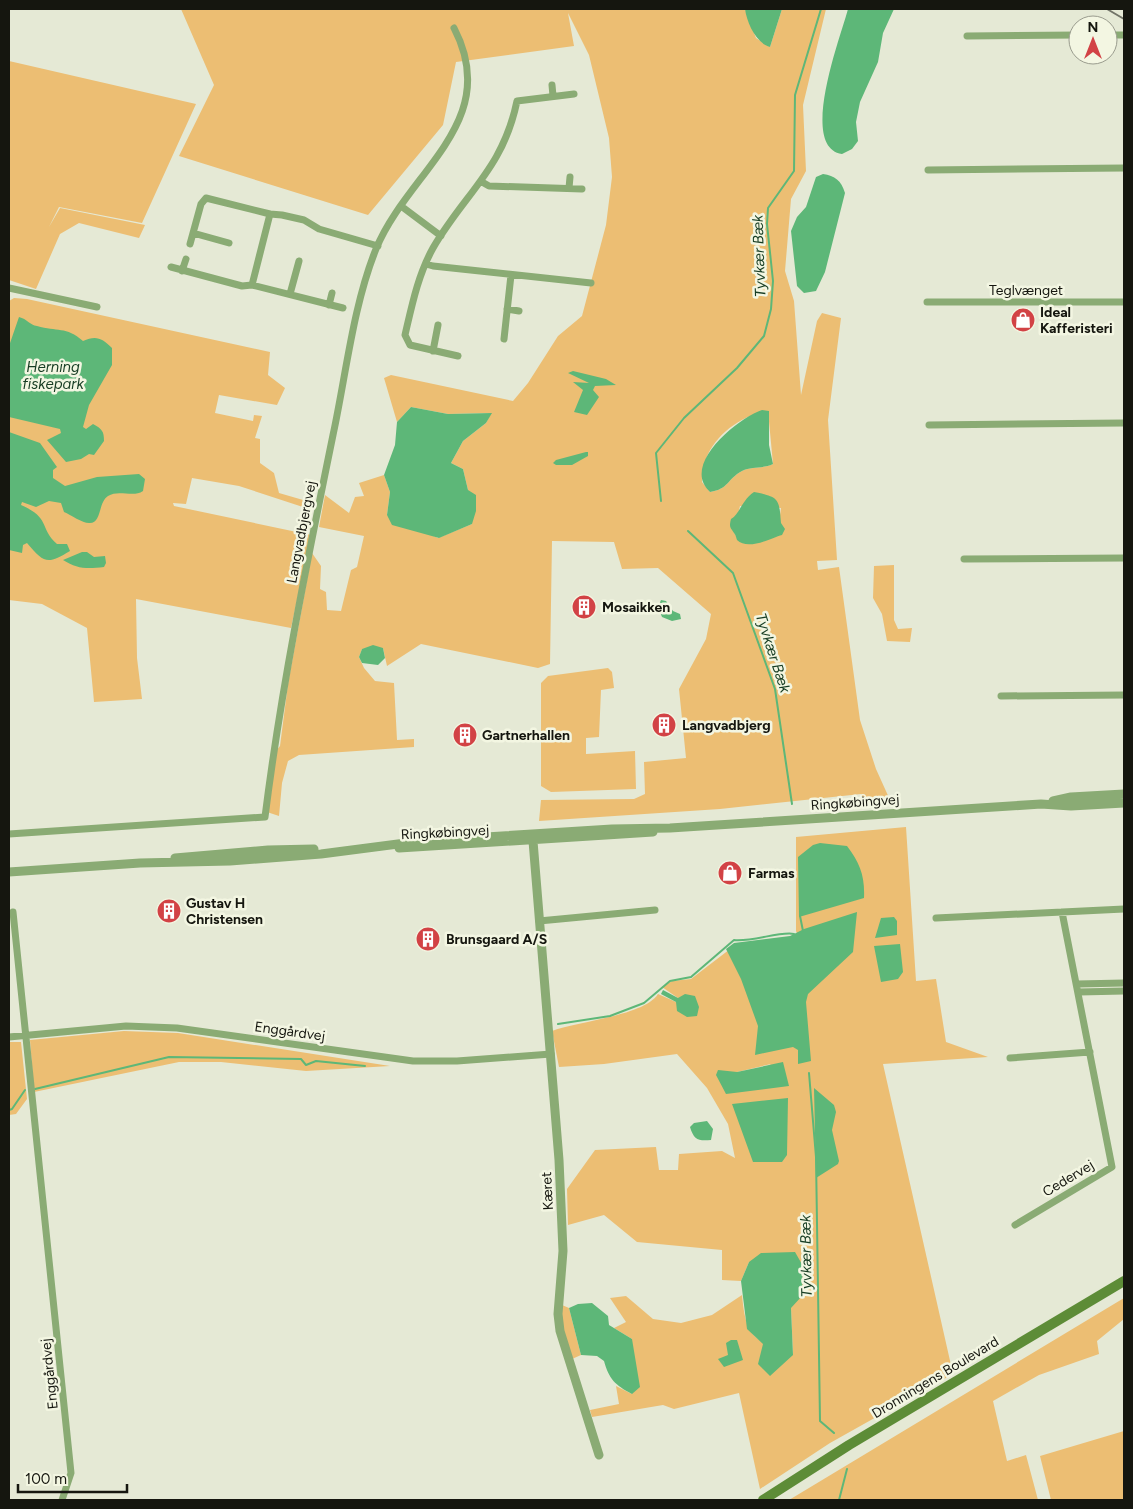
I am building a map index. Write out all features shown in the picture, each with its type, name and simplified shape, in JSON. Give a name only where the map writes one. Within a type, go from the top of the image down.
[{"type":"main road","name":"Dronningens Boulevard","points":[[763,1500],[849,1445],[1124,1281]]},
{"type":"street","name":"Langvadbjergvej","points":[[9,834],[264,817],[273,749],[313,533],[362,291],[378,246],[401,206],[450,139],[460,122],[467,95],[467,66],[462,44],[454,28]]},
{"type":"street","points":[[967,36],[1068,35]]},
{"type":"street","points":[[552,85],[554,96]]},
{"type":"street","points":[[458,356],[410,346],[406,342],[405,335],[419,279],[441,236],[482,182],[502,149],[514,120],[517,101],[574,94]]},
{"type":"street","points":[[928,170],[1124,168]]},
{"type":"street","points":[[569,188],[570,177]]},
{"type":"street","points":[[482,182],[489,186],[582,189]]},
{"type":"street","points":[[190,244],[203,200],[206,198],[270,214],[282,214],[304,220],[319,229],[378,246]]},
{"type":"street","points":[[401,206],[409,210],[441,236]]},
{"type":"street","points":[[252,285],[270,214]]},
{"type":"street","points":[[193,233],[228,243]]},
{"type":"street","points":[[182,270],[186,259]]},
{"type":"street","points":[[290,294],[299,260]]},
{"type":"street","points":[[426,264],[591,283]]},
{"type":"street","points":[[171,268],[242,286],[252,285],[342,308]]},
{"type":"street","points":[[504,339],[511,274]]},
{"type":"street","points":[[9,288],[97,307]]},
{"type":"street","points":[[329,305],[332,293]]},
{"type":"street","name":"Teglvænget","points":[[928,302],[1124,302]]},
{"type":"street","points":[[507,310],[519,311]]},
{"type":"street","points":[[433,351],[438,325]]},
{"type":"street","points":[[929,425],[1124,423]]},
{"type":"street","points":[[964,558],[1124,558]]},
{"type":"street","points":[[1001,696],[1124,695]]},
{"type":"street","name":"Ringkøbingvej","points":[[1041,804],[1071,798],[1124,794]]},
{"type":"street","name":"Ringkøbingvej","points":[[9,872],[34,872],[140,863],[230,861],[371,848],[421,841],[612,828],[670,828],[1041,804],[1071,806],[1124,803]]},
{"type":"street","name":"Ringkøbingvej","points":[[371,848],[413,849],[632,835],[670,828]]},
{"type":"street","name":"Kæret","points":[[533,841],[551,1054],[563,1250],[559,1322],[598,1455]]},
{"type":"street","name":"Ringkøbingvej","points":[[9,877],[34,872]]},
{"type":"street","points":[[936,918],[1124,909]]},
{"type":"street","points":[[539,921],[655,910]]},
{"type":"street","name":"Enggårdvej","points":[[13,912],[71,1473],[62,1500]]},
{"type":"street","name":"Cedervej","points":[[1015,1225],[1112,1167],[1062,912]]},
{"type":"street","points":[[1077,984],[1124,983]]},
{"type":"street","points":[[1079,992],[1124,991]]},
{"type":"street","name":"Enggårdvej","points":[[9,1037],[126,1026],[177,1028],[413,1061],[457,1061],[551,1054]]},
{"type":"street","points":[[1010,1058],[1090,1052]]},
{"type":"shaded area","points":[[181,9],[745,9],[756,38],[770,47],[782,9],[826,9],[803,105],[806,171],[791,199],[785,271],[794,301],[801,395],[817,321],[822,313],[841,318],[828,420],[837,560],[817,561],[818,570],[839,567],[860,720],[876,769],[890,800],[866,802],[861,794],[720,809],[539,821],[541,800],[634,799],[645,794],[644,762],[686,758],[679,689],[706,639],[711,614],[658,568],[622,569],[614,542],[552,541],[550,664],[538,668],[421,644],[387,666],[383,648],[362,649],[359,657],[364,668],[375,681],[394,683],[397,740],[414,739],[414,747],[299,755],[288,761],[282,783],[279,816],[267,812],[276,751],[280,746],[288,684],[312,553],[321,566],[320,589],[326,592],[327,610],[341,611],[351,570],[357,567],[364,536],[319,527],[325,495],[349,513],[355,497],[364,496],[359,483],[384,475],[390,492],[387,515],[438,538],[472,524],[468,490],[463,469],[451,463],[463,441],[486,423],[491,413],[448,414],[411,407],[397,422],[384,378],[391,375],[513,401],[528,383],[558,336],[582,316],[606,225],[612,177],[609,138],[589,55],[568,13],[574,46],[456,62],[443,125],[368,215],[179,156],[214,85]],"holes":[[[768,411],[773,464],[742,471],[721,489],[710,492],[702,482],[703,470],[706,459],[716,441],[723,433],[740,421]],[[740,506],[781,508],[777,527],[770,538],[757,541],[738,540],[734,532]]]},
{"type":"shaded area","points":[[9,61],[196,104],[142,223],[59,207],[49,227],[60,208],[145,225],[139,238],[79,223],[60,234],[36,289],[9,280]]},
{"type":"shaded area","points":[[14,298],[27,299],[270,352],[268,375],[285,388],[277,405],[219,395],[215,413],[253,421],[254,415],[262,416],[255,438],[260,439],[260,463],[274,473],[279,493],[310,502],[309,509],[239,486],[192,478],[186,504],[173,503],[174,506],[311,535],[291,628],[136,599],[137,658],[142,699],[94,702],[87,628],[42,604],[9,600],[9,301]]},
{"type":"shaded area","points":[[894,565],[894,620],[898,629],[912,628],[910,642],[887,641],[882,614],[873,598],[874,566]]},
{"type":"shaded area","points":[[608,668],[612,672],[614,688],[601,690],[599,737],[586,738],[586,754],[635,751],[636,789],[551,792],[541,786],[541,683],[548,676]]},
{"type":"shaded area","points":[[906,827],[916,981],[936,979],[946,1042],[988,1057],[883,1064],[953,1374],[830,1443],[760,1489],[739,1393],[674,1409],[663,1405],[592,1417],[590,1410],[619,1404],[616,1386],[632,1394],[632,1339],[614,1328],[626,1322],[610,1298],[626,1296],[653,1319],[681,1323],[712,1315],[742,1295],[746,1320],[749,1329],[754,1335],[760,1341],[793,1354],[791,1308],[749,1262],[741,1281],[722,1280],[722,1250],[637,1242],[604,1215],[568,1225],[567,1189],[595,1150],[656,1147],[659,1170],[678,1170],[679,1154],[722,1151],[735,1158],[728,1124],[707,1088],[677,1054],[604,1064],[559,1067],[552,1031],[625,1013],[639,1008],[658,994],[676,1002],[678,998],[662,987],[672,981],[691,979],[734,946],[799,938],[796,931],[796,837]],"holes":[[[771,1064],[726,1094],[737,1072]]]},
{"type":"shaded area","points":[[124,1031],[178,1033],[390,1066],[306,1071],[221,1062],[179,1062],[34,1092],[30,1040]]},
{"type":"shaded area","points":[[9,1042],[21,1042],[27,1099],[16,1114],[9,1115]]},
{"type":"shaded area","points":[[1124,1298],[1124,1319],[1097,1341],[1099,1354],[1039,1375],[993,1401],[1007,1461],[1026,1455],[1038,1500],[789,1500]]},
{"type":"shaded area","points":[[562,1305],[569,1308],[581,1355],[572,1359],[562,1326]]},
{"type":"shaded area","points":[[1124,1431],[1124,1499],[1051,1500],[1040,1456]]},
{"type":"water","points":[[745,9],[782,9],[770,47],[756,37]]},
{"type":"water","points":[[848,9],[894,9],[883,33],[878,62],[860,102],[856,122],[858,141],[852,149],[842,154],[829,147],[823,132],[823,112],[831,65]]},
{"type":"water","points":[[823,174],[837,179],[845,193],[825,272],[816,291],[804,293],[797,286],[791,231],[797,217],[806,207],[816,177]]},
{"type":"water","name":"Herning fiskepark","points":[[19,317],[44,328],[66,331],[83,341],[99,338],[112,348],[112,365],[89,405],[83,427],[86,429],[93,424],[103,433],[104,441],[94,455],[89,454],[81,459],[66,462],[47,440],[61,433],[60,429],[9,417],[9,346]]},
{"type":"water","points":[[573,371],[606,379],[616,385],[595,386],[593,390],[599,397],[587,415],[574,412],[583,390],[573,382],[589,383],[568,373]]},
{"type":"water","points":[[411,407],[448,414],[492,413],[486,423],[463,441],[451,463],[463,469],[468,490],[476,495],[476,511],[472,524],[439,538],[392,525],[387,515],[390,492],[384,475],[395,445],[397,422]]},
{"type":"water","points":[[762,410],[769,411],[769,445],[773,464],[742,471],[721,489],[710,492],[703,481],[702,469],[707,456],[727,432],[740,422]]},
{"type":"water","points":[[9,432],[40,443],[57,467],[53,470],[53,478],[65,486],[97,477],[139,474],[145,479],[143,491],[135,494],[117,493],[108,496],[96,520],[89,523],[64,512],[61,503],[49,501],[36,507],[22,502],[21,505],[37,514],[57,544],[67,544],[70,551],[51,560],[46,560],[38,555],[27,543],[23,545],[22,553],[9,550]]},
{"type":"water","points":[[588,452],[588,456],[572,465],[556,465],[553,463],[556,460]]},
{"type":"water","points":[[754,492],[776,500],[780,509],[781,523],[785,529],[782,535],[760,543],[747,544],[737,540],[730,524],[731,519],[737,514],[746,499]]},
{"type":"water","points":[[82,552],[87,552],[94,557],[105,556],[106,563],[104,567],[82,568],[63,560]]},
{"type":"water","points":[[661,600],[666,601],[673,611],[680,614],[681,619],[672,621],[662,617],[658,607]]},
{"type":"water","points":[[373,645],[383,648],[385,658],[378,665],[362,663],[359,657],[362,649]]},
{"type":"water","points":[[820,843],[847,846],[861,870],[864,883],[864,898],[799,917],[798,857],[813,845]]},
{"type":"water","points":[[857,912],[853,952],[808,994],[806,1002],[811,1061],[798,1064],[798,1050],[793,1047],[755,1055],[758,1026],[741,979],[726,949],[734,943],[790,936],[804,929]]},
{"type":"water","points":[[894,917],[897,921],[897,935],[875,938],[881,918]]},
{"type":"water","points":[[900,944],[903,972],[898,979],[881,982],[874,946]]},
{"type":"water","points":[[663,990],[678,998],[685,994],[695,996],[699,1007],[697,1016],[687,1017],[677,1011],[676,1002],[661,994]]},
{"type":"water","points":[[783,1062],[789,1086],[726,1094],[716,1075],[718,1070],[737,1072]]},
{"type":"water","points":[[814,1088],[834,1105],[836,1112],[832,1130],[839,1161],[838,1164],[816,1178]]},
{"type":"water","points":[[788,1098],[787,1155],[782,1162],[753,1162],[732,1104]]},
{"type":"water","points":[[707,1121],[713,1129],[711,1140],[697,1139],[690,1127],[694,1123]]},
{"type":"water","points":[[795,1252],[803,1266],[802,1296],[791,1308],[793,1355],[770,1376],[758,1364],[763,1344],[747,1329],[741,1281],[749,1262],[761,1253]]},
{"type":"water","points":[[592,1303],[608,1316],[609,1325],[632,1339],[640,1387],[632,1394],[621,1388],[614,1381],[604,1361],[597,1356],[581,1355],[569,1308],[578,1304]]},
{"type":"water","points":[[731,1340],[737,1340],[743,1360],[724,1367],[718,1359],[728,1355],[726,1343]]},
{"type":"waterway","name":"Tyvkær Bæk","points":[[661,501],[656,453],[684,418],[737,368],[764,336],[771,309],[773,281],[767,224],[768,208],[794,171],[795,95],[821,9]]},
{"type":"waterway","name":"Tyvkær Bæk","points":[[688,531],[733,573],[775,689],[792,804]]},
{"type":"waterway","name":"Tyvkær Bæk","points":[[800,916],[803,931]]},
{"type":"waterway","points":[[558,1024],[610,1016],[644,1003],[670,981],[691,977],[734,940],[788,933],[794,934]]},
{"type":"waterway","points":[[35,1089],[169,1057],[301,1059],[306,1065],[316,1061],[365,1066]]},
{"type":"waterway","name":"Tyvkær Bæk","points":[[809,1073],[816,1157],[820,1421],[834,1433]]},
{"type":"waterway","points":[[9,1110],[12,1109],[25,1090]]},
{"type":"waterway","name":"Tyvkær Bæk","points":[[839,1500],[847,1469]]},
{"type":"railway","points":[[1107,9],[1124,19]]},
{"type":"place","name":"Ideal Kafferisteri","points":[[1023,320]]},
{"type":"place","name":"Mosaikken","points":[[584,607]]},
{"type":"place","name":"Langvadbjerg","points":[[664,725]]},
{"type":"place","name":"Gartnerhallen","points":[[465,735]]},
{"type":"place","name":"Farmas","points":[[730,873]]},
{"type":"place","name":"Gustav H Christensen","points":[[169,911]]},
{"type":"place","name":"Brunsgaard A/S","points":[[428,939]]}]
